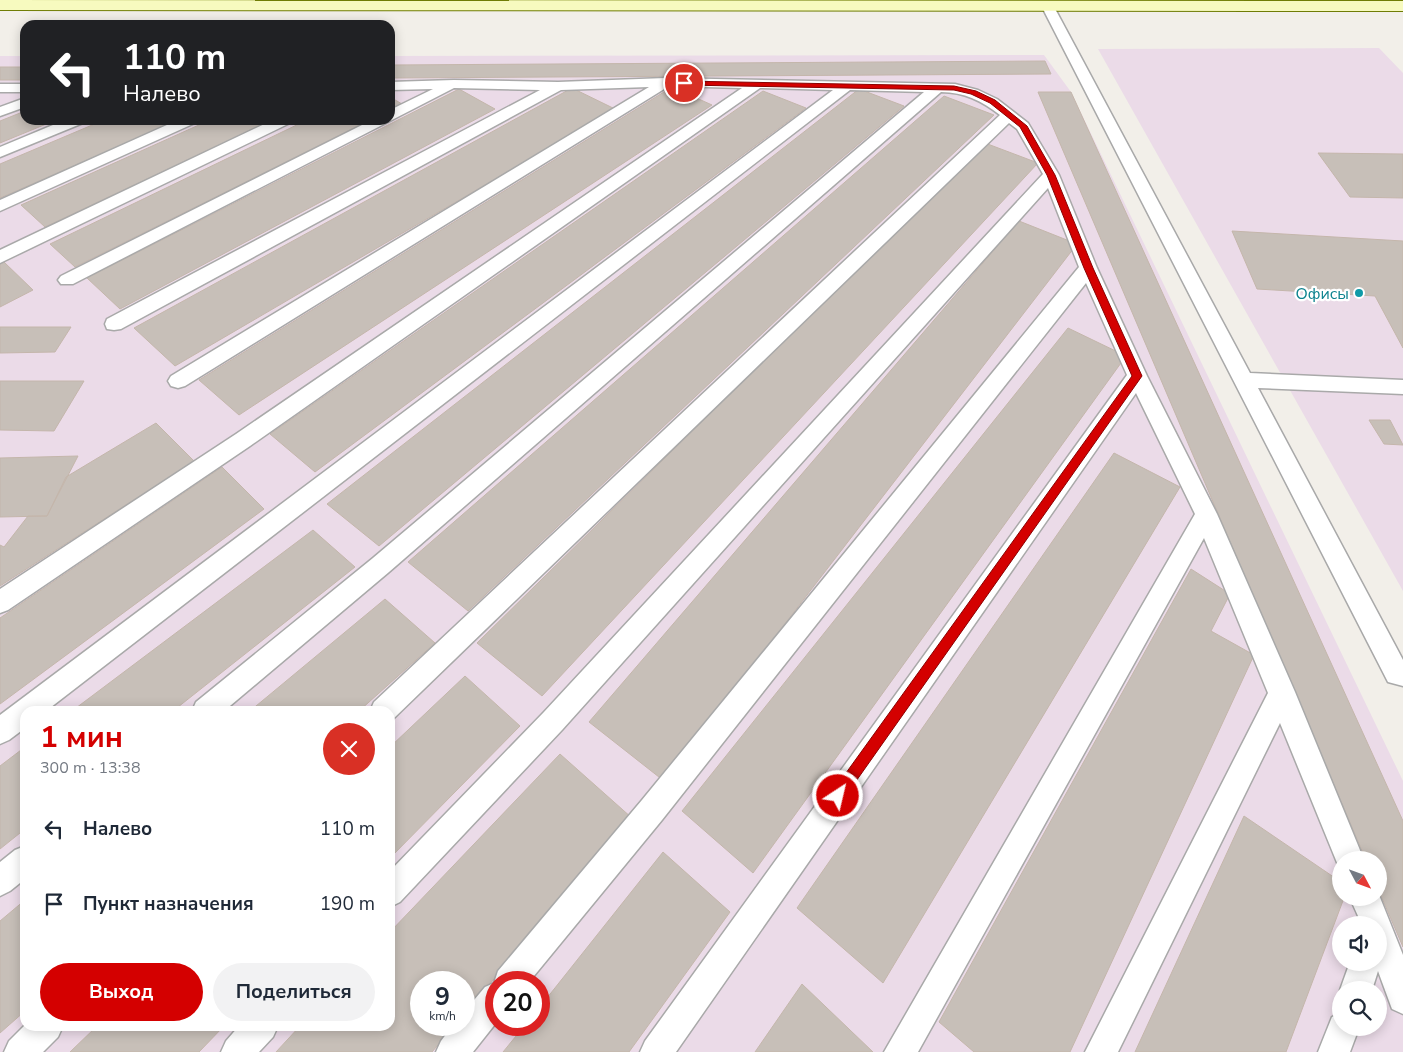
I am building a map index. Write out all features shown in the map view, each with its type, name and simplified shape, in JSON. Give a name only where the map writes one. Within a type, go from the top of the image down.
[{"type":"main road","points":[[0,5],[1403,6]]},
{"type":"lane","points":[[1047,5],[1397,674],[1403,674]]},
{"type":"lane","points":[[178,381],[666,82]]},
{"type":"lane","points":[[395,86],[454,84],[558,86],[666,82],[954,88],[973,92],[992,102],[1023,126],[1051,175],[1088,268],[1137,376],[1206,514],[1282,692],[1346,851]]},
{"type":"lane","points":[[395,114],[454,84]]},
{"type":"lane","points":[[0,602],[243,440],[755,85]]},
{"type":"lane","points":[[34,706],[848,85]]},
{"type":"lane","points":[[114,324],[558,86]]},
{"type":"lane","points":[[211,706],[381,565],[938,87]]},
{"type":"lane","points":[[0,88],[20,88]]},
{"type":"lane","points":[[0,112],[20,104]]},
{"type":"lane","points":[[387,706],[1009,115]]},
{"type":"lane","points":[[0,152],[66,125]]},
{"type":"lane","points":[[0,206],[179,125]]},
{"type":"lane","points":[[0,257],[275,125]]},
{"type":"lane","points":[[67,280],[372,125]]},
{"type":"lane","points":[[395,887],[553,721],[1051,175]]},
{"type":"lane","points":[[518,971],[652,810],[1088,268]]},
{"type":"lane","points":[[656,1052],[1137,376]]},
{"type":"lane","points":[[1243,380],[1403,387]]},
{"type":"lane","points":[[900,1052],[1206,514]]},
{"type":"lane","points":[[1101,1052],[1282,692]]},
{"type":"lane","points":[[0,731],[20,716]]},
{"type":"lane","points":[[0,881],[20,864]]},
{"type":"lane","points":[[1387,953],[1403,998]]},
{"type":"lane","points":[[452,1052],[485,1012]]},
{"type":"lane","points":[[20,1052],[42,1031]]},
{"type":"lane","points":[[237,1052],[257,1031]]},
{"type":"lane","points":[[1334,1052],[1340,1036]]},
{"type":"shaded area","points":[[1379,48],[1403,73],[1403,591],[1098,49]]},
{"type":"shaded area","points":[[1044,55],[1071,92],[1403,781],[1403,1052],[0,1052],[0,56],[20,56],[20,125],[395,125],[395,56]]},
{"type":"building","points":[[1045,61],[1051,74],[395,78],[395,65]]},
{"type":"building","points":[[0,67],[20,67],[20,80],[0,80]]},
{"type":"building","points":[[672,87],[712,105],[239,415],[199,380]]},
{"type":"building","points":[[572,88],[615,109],[175,366],[134,328]]},
{"type":"building","points":[[459,89],[495,109],[120,309],[87,278],[388,125],[395,125],[395,122]]},
{"type":"building","points":[[859,89],[904,106],[379,546],[327,504]]},
{"type":"building","points":[[763,91],[806,108],[315,472],[270,434]]},
{"type":"building","points":[[1038,92],[1071,92],[1403,821],[1403,947],[1385,906],[1388,906],[1388,851],[1362,851]]},
{"type":"building","points":[[944,96],[994,115],[468,611],[408,562]]},
{"type":"building","points":[[395,100],[402,104],[395,108]]},
{"type":"building","points":[[20,113],[20,125],[44,125],[0,143],[0,121]]},
{"type":"building","points":[[92,125],[168,125],[0,198],[0,164]]},
{"type":"building","points":[[199,125],[261,125],[45,227],[21,205]]},
{"type":"building","points":[[297,125],[360,125],[75,267],[50,244]]},
{"type":"building","points":[[985,143],[1038,163],[542,696],[477,643]]},
{"type":"building","points":[[1318,153],[1403,154],[1403,198],[1350,197]]},
{"type":"building","points":[[1019,221],[1077,244],[664,781],[589,722]]},
{"type":"building","name":"Офисы","points":[[1232,231],[1403,241],[1403,348],[1375,296],[1257,289]]},
{"type":"building","points":[[4,262],[33,290],[0,307],[0,264]]},
{"type":"building","points":[[0,327],[71,327],[55,352],[0,353]]},
{"type":"building","points":[[1068,328],[1126,356],[753,873],[682,811]]},
{"type":"building","points":[[0,381],[84,381],[54,431],[0,430]]},
{"type":"building","points":[[1369,420],[1390,420],[1403,445],[1384,444]]},
{"type":"building","points":[[156,423],[194,461],[0,586],[0,545],[4,547],[28,516],[47,516],[66,477]]},
{"type":"building","points":[[1114,453],[1180,487],[883,983],[797,908]]},
{"type":"building","points":[[78,456],[47,516],[0,517],[0,458]]},
{"type":"building","points":[[222,467],[264,509],[0,704],[0,618]]},
{"type":"building","points":[[313,530],[355,567],[179,706],[79,706]]},
{"type":"building","points":[[1191,569],[1230,594],[1211,631],[1254,655],[1070,1052],[974,1052],[939,1022]]},
{"type":"building","points":[[385,599],[435,643],[365,706],[256,706]]},
{"type":"building","points":[[465,676],[520,726],[395,853],[395,742]]},
{"type":"building","points":[[20,751],[20,833],[0,849],[0,766]]},
{"type":"building","points":[[560,754],[632,818],[501,971],[485,971],[485,990],[475,1001],[475,971],[410,971],[410,1036],[446,1036],[432,1052],[276,1052],[295,1031],[395,1031],[395,927]]},
{"type":"building","points":[[1244,816],[1332,876],[1332,906],[1341,906],[1337,916],[1332,916],[1332,930],[1286,1052],[1135,1052]]},
{"type":"building","points":[[663,852],[730,912],[629,1052],[503,1052],[516,1036],[550,1036],[550,994]]},
{"type":"building","points":[[20,904],[20,1015],[0,1033],[0,921]]},
{"type":"building","points":[[802,984],[873,1052],[755,1052]]},
{"type":"building","points":[[92,1031],[219,1031],[199,1052],[70,1052]]},
{"type":"place","name":"Офисы","points":[[1359,293]]},
{"type":"route","points":[[684,83],[876,85],[954,88],[973,92],[992,102],[1023,126],[1051,175],[1088,268],[1137,376],[838,796]]}]
